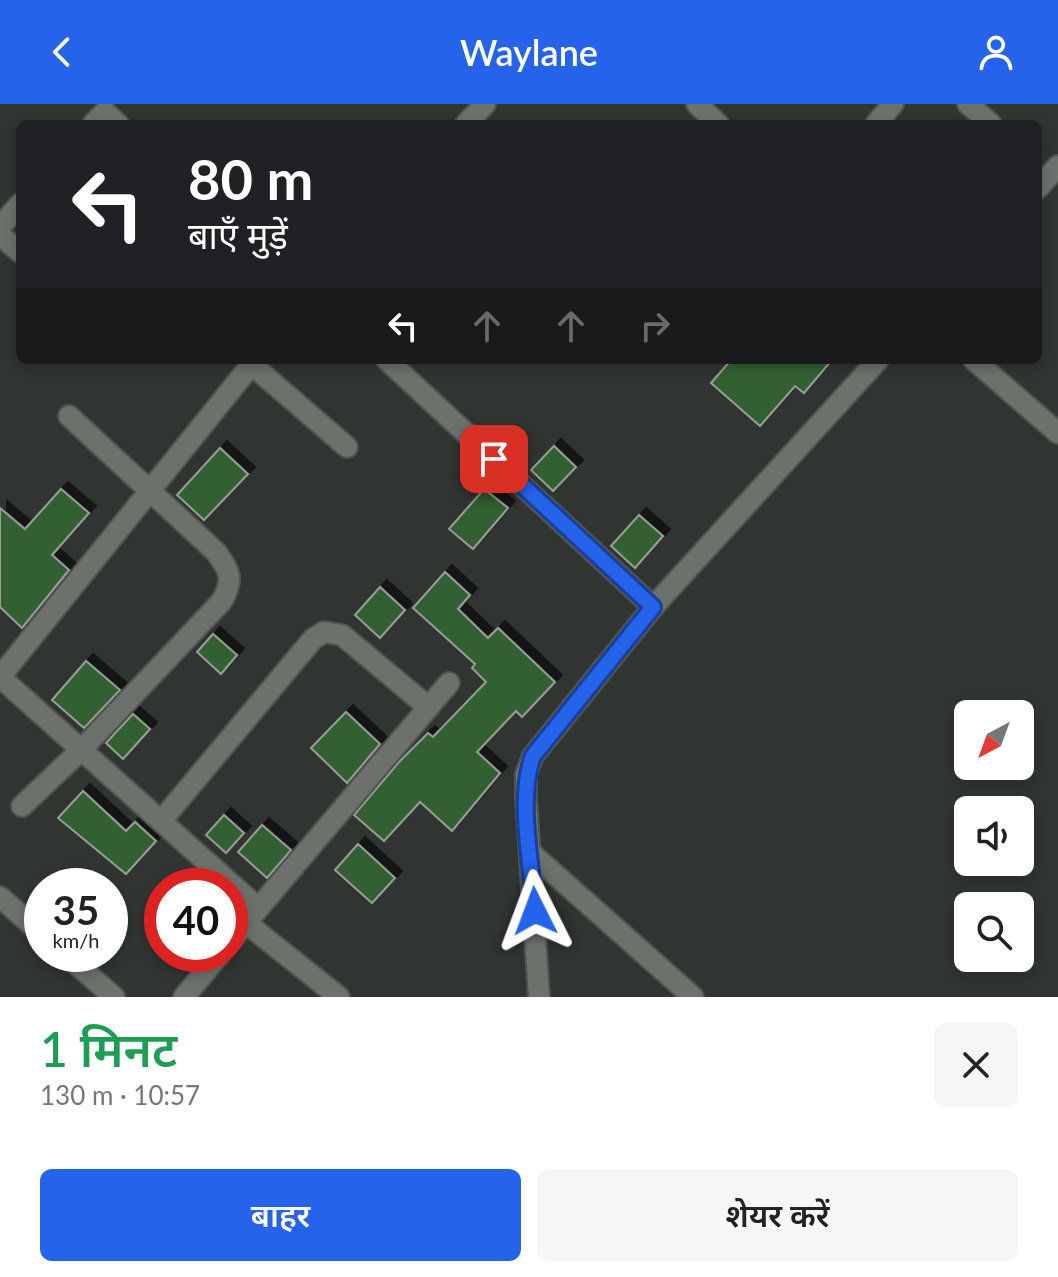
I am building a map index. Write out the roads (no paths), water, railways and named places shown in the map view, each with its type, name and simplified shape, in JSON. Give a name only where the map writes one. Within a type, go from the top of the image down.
[{"type":"street","points":[[470,120],[485,104]]},
{"type":"street","points":[[697,104],[714,120]]},
{"type":"street","points":[[879,120],[893,104]]},
{"type":"street","points":[[968,104],[986,120]]},
{"type":"street","points":[[0,227],[16,209]]},
{"type":"street","points":[[0,235],[16,249]]},
{"type":"street","points":[[251,364],[0,677],[162,820],[252,916],[339,997]]},
{"type":"street","points":[[255,364],[347,447]]},
{"type":"street","points":[[391,364],[653,607]]},
{"type":"street","points":[[539,997],[526,774],[533,756],[653,607],[874,364]]},
{"type":"street","points":[[979,364],[1058,433]]},
{"type":"street","points":[[22,806],[81,750],[222,601],[231,584],[230,572],[216,552],[69,416]]},
{"type":"street","points":[[162,820],[313,639],[324,632],[342,635],[427,706]]},
{"type":"street","points":[[248,921],[449,683]]},
{"type":"street","points":[[532,854],[693,997]]},
{"type":"street","points":[[0,897],[24,918]]},
{"type":"street","points":[[86,972],[114,997]]},
{"type":"street","points":[[184,997],[205,972]]}]
